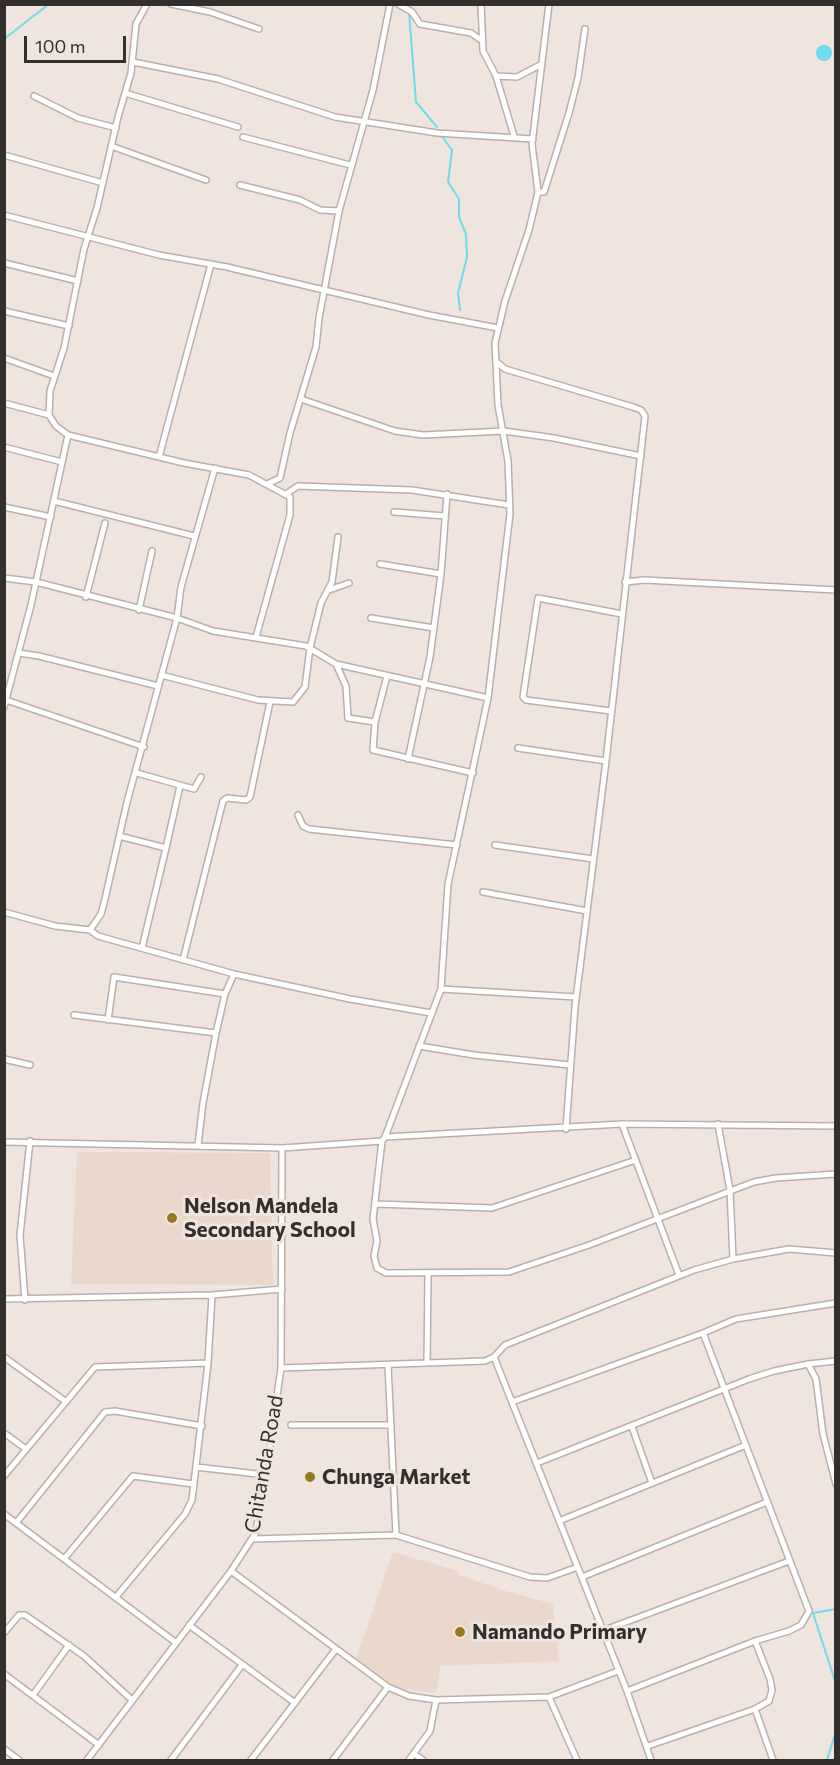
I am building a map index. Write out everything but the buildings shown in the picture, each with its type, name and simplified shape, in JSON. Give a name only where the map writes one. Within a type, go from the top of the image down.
[{"type":"street","points":[[147,4],[136,24],[133,62],[87,237],[62,357],[54,376],[49,415],[56,426],[68,435],[159,457],[249,475],[286,494],[292,501],[290,515],[256,637]]},
{"type":"street","points":[[171,4],[210,12],[259,29]]},
{"type":"street","points":[[267,484],[280,478],[290,433],[316,347],[319,318],[339,212],[350,165],[373,90],[390,4]]},
{"type":"street","points":[[398,4],[412,12],[420,24],[471,33],[481,40]]},
{"type":"street","points":[[481,4],[483,51],[496,76],[514,136]]},
{"type":"street","points":[[549,4],[533,139],[538,192],[495,343],[498,363],[495,377],[504,431],[509,539],[488,698],[448,884],[441,989],[383,1139],[373,1219],[377,1268],[386,1274],[509,1272],[589,1245],[730,1191],[776,1178],[836,1174]]},
{"type":"street","points":[[538,192],[544,192],[569,113],[578,78],[585,29]]},
{"type":"street","points":[[133,62],[178,74],[218,79],[308,110],[363,122],[437,133],[514,136],[533,139]]},
{"type":"street","points":[[496,76],[517,77],[542,64]]},
{"type":"street","points":[[125,93],[238,127]]},
{"type":"street","points":[[33,96],[78,118],[116,128]]},
{"type":"street","points":[[243,137],[350,165]]},
{"type":"street","points":[[111,146],[206,180]]},
{"type":"street","points":[[4,156],[103,183]]},
{"type":"street","points":[[240,185],[300,200],[320,210],[339,212]]},
{"type":"street","points":[[4,215],[159,255],[211,264],[450,320],[498,328]]},
{"type":"street","points":[[4,263],[78,281]]},
{"type":"street","points":[[159,457],[211,264]]},
{"type":"street","points":[[4,311],[69,326]]},
{"type":"street","points":[[4,358],[28,364],[54,376]]},
{"type":"street","points":[[498,363],[506,369],[641,410],[645,416],[606,761],[576,997],[566,1129]]},
{"type":"street","points":[[301,399],[382,427],[423,435],[504,431],[554,438],[641,456]]},
{"type":"street","points":[[4,403],[49,415]]},
{"type":"street","points":[[68,435],[36,582],[5,704],[144,747]]},
{"type":"street","points":[[4,447],[62,462]]},
{"type":"street","points":[[90,930],[101,914],[119,836],[177,618],[181,587],[194,536],[215,468]]},
{"type":"street","points":[[286,494],[298,486],[412,490],[509,505]]},
{"type":"street","points":[[408,759],[425,685],[434,628],[447,494]]},
{"type":"street","points":[[54,501],[194,536]]},
{"type":"street","points":[[4,507],[51,517]]},
{"type":"street","points":[[394,512],[445,516]]},
{"type":"street","points":[[86,597],[105,523]]},
{"type":"street","points":[[161,675],[270,702],[288,703],[303,692],[310,648],[321,603],[329,590],[338,537]]},
{"type":"street","points":[[139,610],[152,551]]},
{"type":"street","points":[[380,564],[441,574]]},
{"type":"street","points":[[4,578],[36,582],[86,597],[177,618],[213,631],[310,648],[336,664],[488,698]]},
{"type":"street","points":[[625,582],[644,580],[708,582],[836,590]]},
{"type":"street","points":[[329,590],[350,582]]},
{"type":"street","points":[[611,711],[526,700],[523,697],[525,675],[538,598],[622,614]]},
{"type":"street","points":[[371,618],[434,628]]},
{"type":"street","points":[[19,653],[158,686]]},
{"type":"street","points":[[336,664],[346,686],[348,718],[375,722]]},
{"type":"street","points":[[387,676],[375,722],[373,750],[473,773]]},
{"type":"street","points":[[183,960],[223,801],[227,798],[246,800],[250,797],[270,702]]},
{"type":"street","points":[[518,748],[606,761]]},
{"type":"street","points":[[137,773],[180,786],[197,788],[201,777]]},
{"type":"street","points":[[142,948],[180,786]]},
{"type":"street","points":[[298,815],[303,826],[309,830],[457,845]]},
{"type":"street","points":[[119,836],[166,848]]},
{"type":"street","points":[[495,845],[593,860]]},
{"type":"street","points":[[483,891],[587,911]]},
{"type":"street","points":[[4,912],[55,926],[90,930],[98,936],[234,974],[350,999],[431,1013]]},
{"type":"street","points":[[198,1145],[202,1103],[216,1033],[225,994],[234,974]]},
{"type":"street","points":[[108,1020],[114,977],[225,994]]},
{"type":"street","points":[[441,989],[576,997]]},
{"type":"street","points":[[74,1016],[216,1033]]},
{"type":"street","points":[[419,1047],[474,1056],[570,1065]]},
{"type":"street","points":[[4,1059],[30,1065]]},
{"type":"street","points":[[622,1124],[680,1275]]},
{"type":"street","points":[[4,1142],[282,1148],[383,1139],[622,1124],[836,1126]]},
{"type":"street","points":[[717,1124],[730,1191],[733,1259]]},
{"type":"street","points":[[25,1300],[21,1235],[30,1141]]},
{"type":"street","name":"Chitanda Road","points":[[87,1761],[253,1539],[266,1475],[281,1368],[282,1148]]},
{"type":"street","points":[[376,1204],[492,1208],[636,1160]]},
{"type":"street","points":[[281,1368],[485,1361],[494,1357],[505,1345],[680,1275],[733,1259],[789,1250],[836,1253]]},
{"type":"street","points":[[427,1363],[428,1273]]},
{"type":"street","points":[[4,1299],[212,1295],[282,1289]]},
{"type":"street","points":[[116,1597],[185,1514],[192,1500],[202,1426],[212,1295]]},
{"type":"street","points":[[512,1402],[751,1315],[836,1303]]},
{"type":"street","points":[[627,1691],[754,1641],[789,1631],[801,1625],[809,1611],[703,1333]]},
{"type":"street","points":[[4,1357],[65,1401]]},
{"type":"street","points":[[494,1357],[627,1691],[648,1746],[651,1761]]},
{"type":"street","points":[[537,1463],[774,1371],[836,1361]]},
{"type":"street","points":[[4,1476],[91,1370],[102,1365],[208,1363]]},
{"type":"street","points":[[388,1365],[396,1535]]},
{"type":"street","points":[[808,1365],[818,1388],[823,1434],[836,1484]]},
{"type":"street","points":[[16,1523],[105,1412],[115,1411],[202,1426]]},
{"type":"street","points":[[291,1425],[391,1425]]},
{"type":"street","points":[[632,1427],[652,1484]]},
{"type":"street","points":[[4,1433],[26,1449]]},
{"type":"street","points":[[559,1521],[746,1445]]},
{"type":"street","points":[[196,1467],[266,1475]]},
{"type":"street","points":[[64,1559],[133,1476],[193,1484]]},
{"type":"street","points":[[582,1577],[767,1503]]},
{"type":"street","points":[[4,1514],[175,1642]]},
{"type":"street","points":[[253,1539],[396,1535],[530,1577],[547,1578],[578,1568]]},
{"type":"street","points":[[602,1631],[789,1561]]},
{"type":"street","points":[[231,1571],[388,1687],[409,1696],[436,1700],[549,1697],[618,1671]]},
{"type":"street","points":[[4,1634],[19,1615],[26,1614],[69,1645],[132,1700]]},
{"type":"street","points":[[189,1625],[295,1703]]},
{"type":"street","points":[[648,1746],[755,1709],[769,1701],[772,1690],[771,1679],[754,1641]]},
{"type":"street","points":[[33,1695],[69,1645]]},
{"type":"street","points":[[251,1761],[336,1649]]},
{"type":"street","points":[[171,1761],[242,1665]]},
{"type":"street","points":[[4,1674],[99,1744]]},
{"type":"street","points":[[333,1761],[388,1687]]},
{"type":"street","points":[[549,1697],[577,1761]]},
{"type":"street","points":[[409,1761],[430,1731],[436,1700]]},
{"type":"street","points":[[755,1709],[773,1761]]},
{"type":"street","points":[[4,1749],[19,1761]]},
{"type":"street","points":[[414,1754],[423,1761]]},
{"type":"shaded area","name":"Nelson Mandela Secondary School","points":[[77,1152],[270,1153],[273,1285],[71,1284]]},
{"type":"shaded area","name":"Namando Primary","points":[[393,1552],[459,1571],[459,1575],[553,1604],[559,1661],[441,1666],[436,1693],[396,1688],[355,1662]]},
{"type":"water","points":[[821,45],[827,45],[832,53],[830,59],[821,61],[816,56],[816,50]]},
{"type":"waterway","points":[[4,39],[49,4]]},
{"type":"waterway","points":[[409,12],[416,102],[437,127]]},
{"type":"waterway","points":[[441,135],[452,150],[448,182],[459,199],[459,217],[466,234],[467,257],[458,293],[460,310]]},
{"type":"waterway","points":[[836,1609],[813,1613],[836,1684]]},
{"type":"waterway","points":[[827,1760],[836,1731]]},
{"type":"place","name":"Nelson Mandela Secondary School","points":[[172,1218]]},
{"type":"place","name":"Chunga Market","points":[[310,1477]]},
{"type":"place","name":"Namando Primary","points":[[460,1632]]}]
